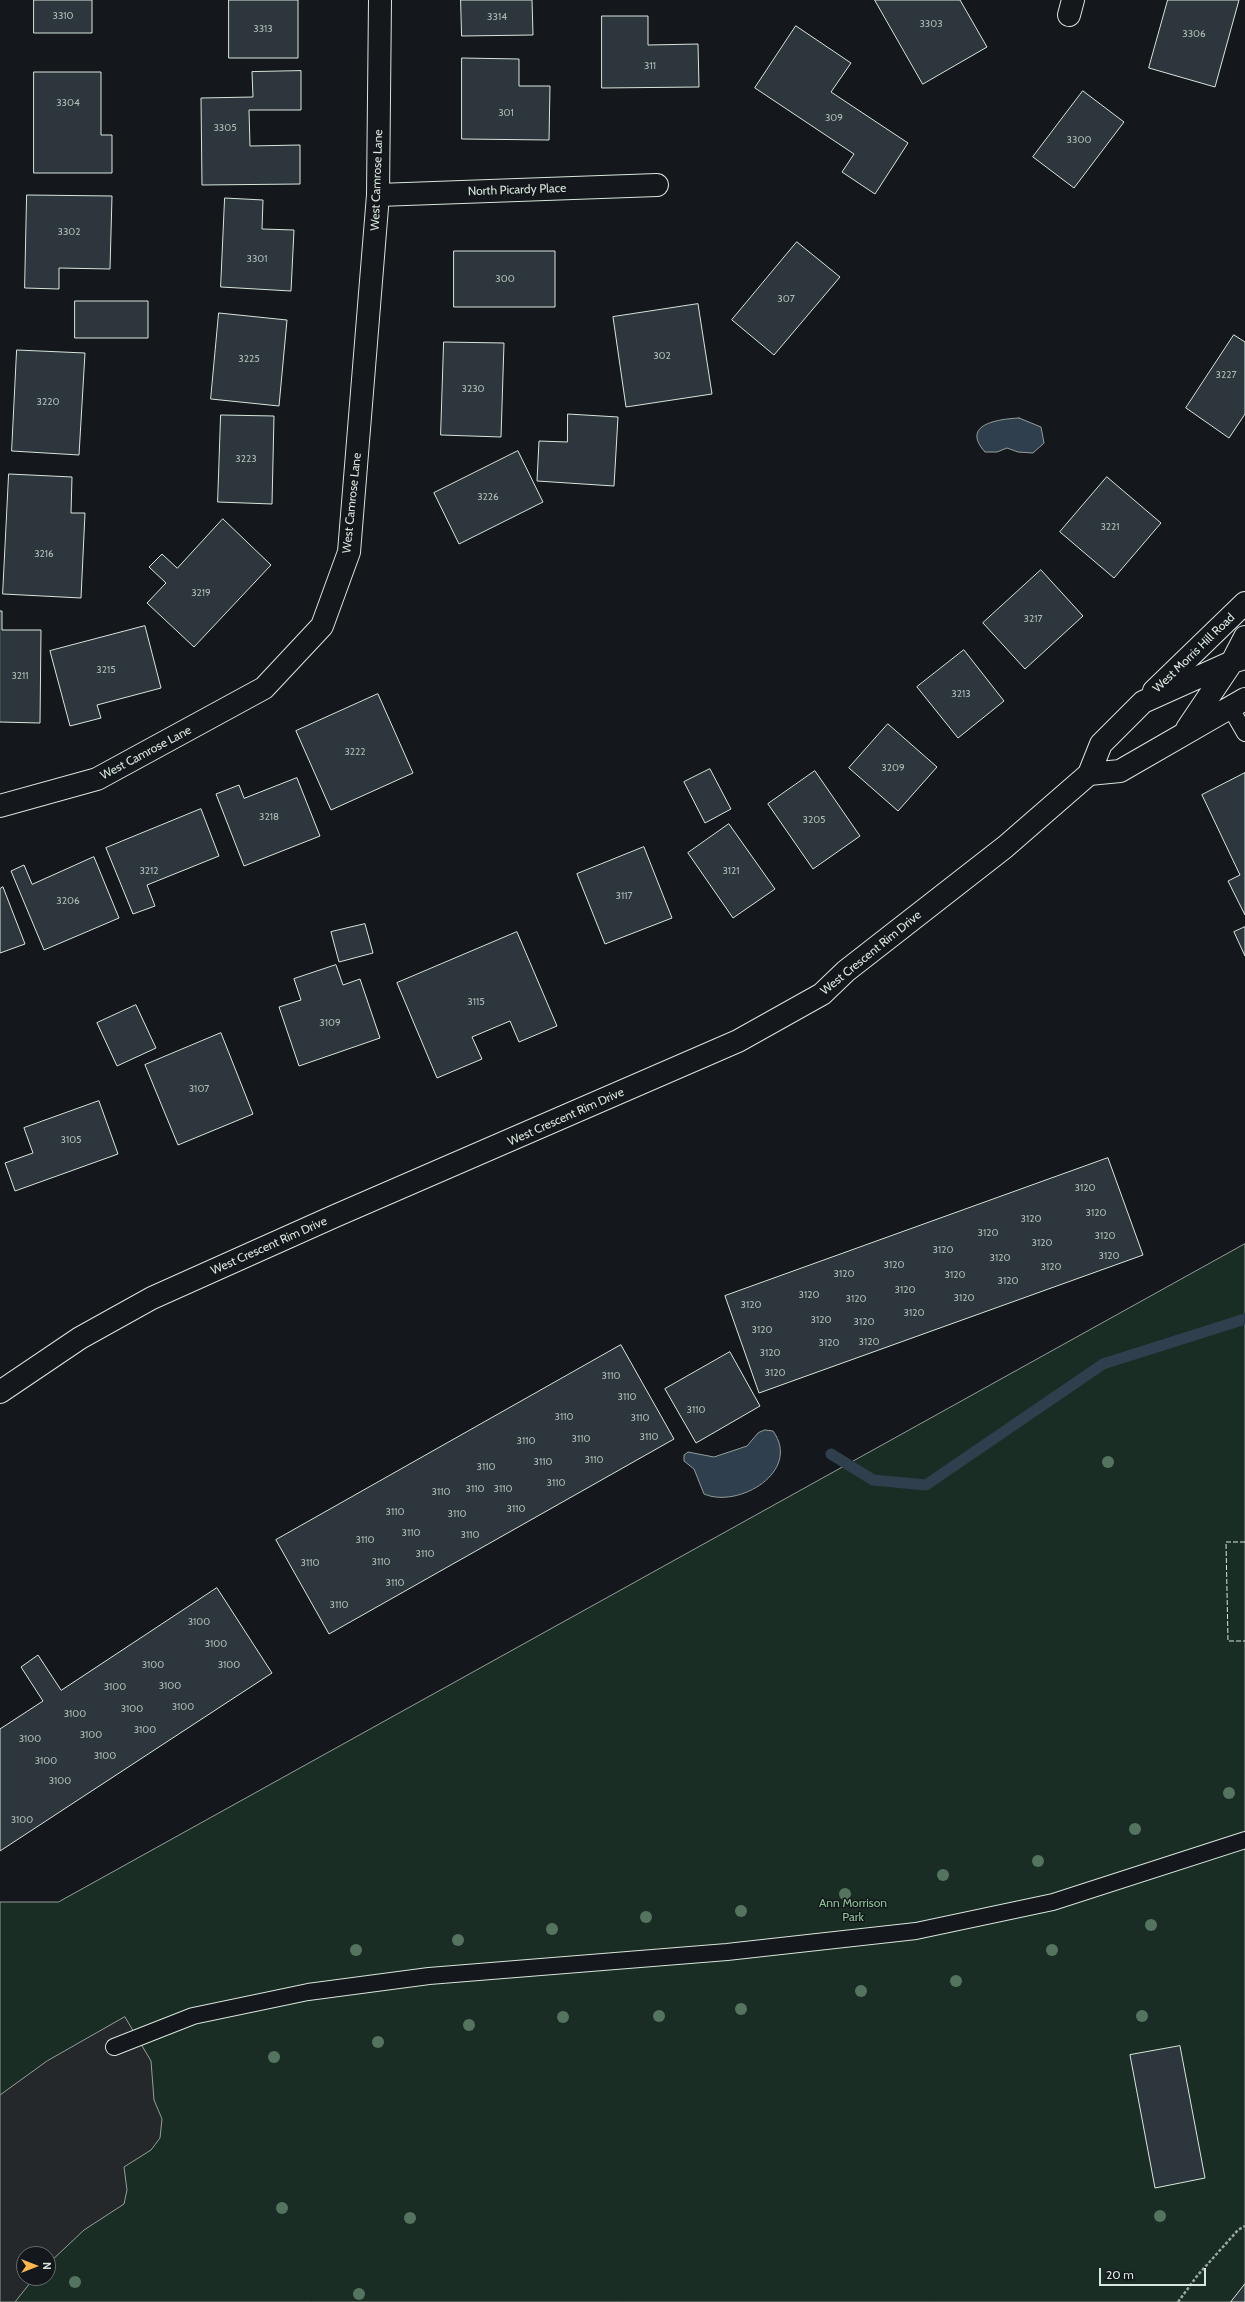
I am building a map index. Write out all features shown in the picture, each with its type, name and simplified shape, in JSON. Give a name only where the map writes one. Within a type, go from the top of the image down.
[{"type":"street","name":"West Camrose Lane","points":[[0,806],[97,779],[264,688],[322,626],[349,552],[378,194],[380,0]]},
{"type":"street","name":"North Picardy Place","points":[[378,194],[657,185]]},
{"type":"street","name":"West Morris Hill Road","points":[[1143,702],[1245,603]]},
{"type":"street","name":"West Morris Hill Road","points":[[1184,734],[1238,660],[1245,637]]},
{"type":"street","name":"West Crescent Rim Drive","points":[[0,1392],[80,1338],[152,1298],[342,1213],[738,1041],[822,994],[846,971],[1004,846],[1089,774],[1101,744],[1143,702],[1238,660]]},
{"type":"street","points":[[1089,774],[1120,771],[1238,703]]},
{"type":"lane","points":[[1238,703],[1245,733]]},
{"type":"lane","points":[[114,2047],[193,2016],[308,1992],[429,1976],[727,1952],[916,1931],[1053,1902],[1245,1840]]},
{"type":"path","points":[[1178,2302],[1197,2276],[1238,2230],[1245,2226]]},
{"type":"green space","name":"Ann Morrison Park","points":[[1245,1244],[1245,2302],[0,2302],[0,1902],[58,1902]]},
{"type":"shaded area","points":[[125,2017],[151,2061],[154,2100],[162,2119],[160,2138],[151,2150],[124,2167],[127,2190],[124,2204],[84,2230],[56,2256],[56,2246],[16,2246],[16,2286],[28,2286],[15,2302],[0,2302],[0,2095],[47,2061]]},
{"type":"water","points":[[1019,418],[1041,427],[1044,443],[1033,453],[1018,452],[1007,448],[997,452],[985,452],[978,443],[977,435],[979,429],[993,422]]},
{"type":"water","points":[[765,1430],[773,1431],[780,1446],[779,1460],[773,1472],[762,1483],[749,1491],[734,1496],[718,1497],[704,1494],[694,1469],[684,1461],[684,1455],[688,1452],[714,1457],[747,1446],[758,1433]]},
{"type":"building","points":[[34,0],[92,0],[92,33],[34,33]]},
{"type":"building","points":[[229,0],[298,0],[298,58],[229,58]]},
{"type":"building","points":[[461,0],[532,0],[533,35],[462,36]]},
{"type":"building","points":[[875,0],[960,0],[987,47],[923,84]]},
{"type":"building","points":[[1168,0],[1239,0],[1215,87],[1149,68]]},
{"type":"building","points":[[602,16],[648,16],[648,45],[698,44],[699,87],[602,88]]},
{"type":"building","points":[[796,26],[851,63],[831,92],[908,143],[875,194],[842,172],[854,154],[755,88]]},
{"type":"building","points":[[462,58],[519,59],[519,86],[550,86],[549,140],[462,139]]},
{"type":"building","points":[[301,71],[301,110],[249,110],[250,146],[300,145],[300,184],[202,185],[201,98],[253,97],[252,72]]},
{"type":"building","points":[[34,72],[101,72],[101,135],[112,135],[112,173],[34,173]]},
{"type":"building","points":[[1083,91],[1124,122],[1074,188],[1033,157]]},
{"type":"building","points":[[27,195],[112,196],[110,269],[59,268],[59,289],[25,288]]},
{"type":"building","points":[[225,198],[263,200],[262,229],[294,230],[291,291],[221,287]]},
{"type":"building","points":[[797,242],[840,277],[774,355],[732,320]]},
{"type":"building","points":[[454,251],[555,251],[555,307],[454,307]]},
{"type":"building","points":[[75,301],[148,301],[148,338],[75,338]]},
{"type":"building","points":[[698,304],[712,394],[626,407],[613,317]]},
{"type":"building","points":[[219,313],[287,320],[279,406],[211,399]]},
{"type":"building","points":[[1234,335],[1245,342],[1245,414],[1229,438],[1186,408]]},
{"type":"building","points":[[444,342],[504,343],[501,437],[441,435]]},
{"type":"building","points":[[17,350],[85,353],[79,455],[12,451]]},
{"type":"building","points":[[568,414],[618,417],[614,486],[537,481],[539,441],[567,442]]},
{"type":"building","points":[[221,415],[274,416],[272,504],[218,502]]},
{"type":"building","points":[[518,451],[543,502],[459,544],[434,493]]},
{"type":"building","points":[[9,474],[72,477],[71,513],[85,513],[81,598],[3,594]]},
{"type":"building","points":[[1107,477],[1161,523],[1114,578],[1060,532]]},
{"type":"building","points":[[223,519],[271,565],[194,647],[147,603],[166,583],[149,567],[162,554],[177,568]]},
{"type":"building","points":[[1041,570],[1083,616],[1025,669],[983,623]]},
{"type":"building","points":[[0,611],[2,611],[2,630],[41,630],[40,723],[0,722]]},
{"type":"building","points":[[145,626],[161,688],[97,705],[101,718],[70,726],[50,651]]},
{"type":"building","points":[[964,650],[1004,701],[958,738],[917,687]]},
{"type":"building","points":[[378,694],[413,773],[331,810],[296,731]]},
{"type":"building","points":[[888,724],[937,767],[898,811],[849,768]]},
{"type":"building","points":[[710,769],[731,809],[705,823],[684,782]]},
{"type":"building","points":[[815,771],[860,836],[813,869],[768,804]]},
{"type":"building","points":[[1245,773],[1245,915],[1228,881],[1240,875],[1202,795]]},
{"type":"building","points":[[297,778],[320,836],[244,866],[216,794],[239,785],[244,798]]},
{"type":"building","points":[[201,809],[219,856],[147,885],[155,906],[133,914],[106,848]]},
{"type":"building","points":[[729,824],[775,889],[733,918],[688,853]]},
{"type":"building","points":[[644,847],[672,918],[605,944],[577,874]]},
{"type":"building","points":[[94,857],[119,918],[44,950],[11,871],[24,865],[32,884]]},
{"type":"building","points":[[3,887],[25,944],[0,953],[0,889]]},
{"type":"building","points":[[365,924],[373,953],[339,962],[331,932]]},
{"type":"building","points":[[1245,927],[1245,956],[1234,932]]},
{"type":"building","points":[[517,932],[557,1026],[519,1042],[510,1021],[472,1037],[482,1059],[437,1078],[397,983]]},
{"type":"building","points":[[336,965],[343,985],[360,979],[380,1038],[299,1066],[279,1007],[301,1000],[294,979]]},
{"type":"building","points":[[136,1005],[156,1048],[117,1066],[97,1023]]},
{"type":"building","points":[[221,1033],[253,1114],[178,1145],[145,1065]]},
{"type":"building","points":[[99,1101],[118,1154],[15,1191],[5,1163],[33,1153],[24,1128]]},
{"type":"building","points":[[1108,1158],[1143,1255],[759,1393],[725,1296]]},
{"type":"building","points":[[621,1345],[674,1439],[329,1634],[276,1540]]},
{"type":"building","points":[[730,1352],[760,1406],[696,1443],[665,1389]]},
{"type":"building","points":[[217,1588],[272,1673],[0,1851],[0,1729],[43,1701],[21,1667],[38,1655],[61,1690]]},
{"type":"building","points":[[1180,2046],[1205,2178],[1155,2188],[1130,2055]]},
{"type":"building","points":[[1245,2284],[1245,2302],[1231,2302]]},
{"type":"waterway","points":[[831,1454],[873,1480],[926,1485],[1103,1364],[1245,1319]]},
{"type":"fence","points":[[1245,1542],[1226,1542],[1228,1641],[1245,1641]]}]
